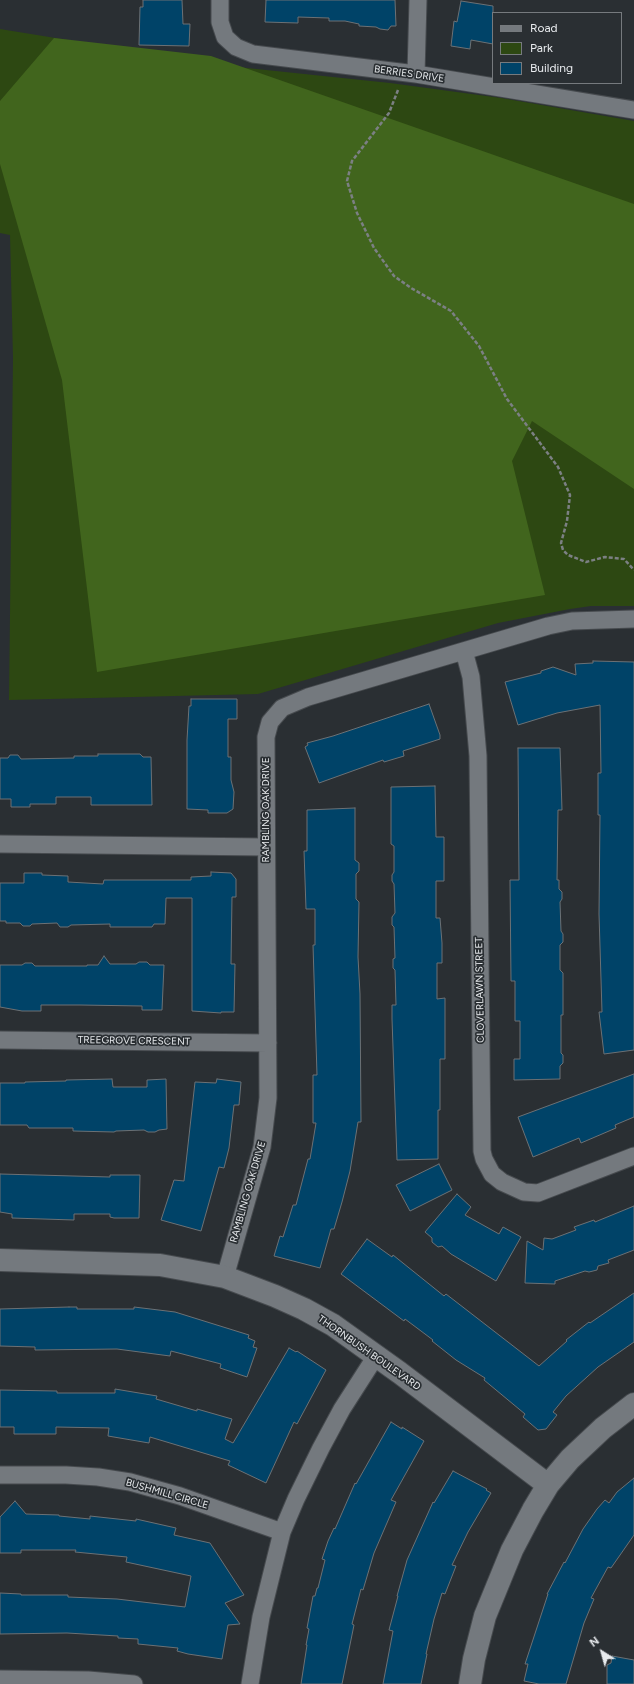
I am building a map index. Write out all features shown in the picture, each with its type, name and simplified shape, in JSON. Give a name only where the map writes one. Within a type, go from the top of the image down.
[{"type":"street","name":"BERRIES DRIVE","points":[[220,0],[220,22],[225,37],[236,47],[253,54],[416,74],[634,110]]},
{"type":"street","points":[[416,74],[418,0]]},
{"type":"street","name":"RAMBLING OAK DRIVE","points":[[225,1277],[262,1147],[268,1098],[266,737],[270,722],[282,708],[308,697],[548,626],[572,621],[634,620]]},
{"type":"street","name":"CLOVERLAWN STREET","points":[[464,650],[471,677],[478,756],[482,1151],[484,1159],[492,1174],[502,1182],[524,1192],[538,1193],[634,1156]]},
{"type":"street","points":[[0,844],[266,847]]},
{"type":"street","name":"TREEGROVE CRESCENT","points":[[0,1040],[268,1043]]},
{"type":"street","name":"THORNBUSH BOULEVARD","points":[[0,1260],[144,1263],[225,1277],[245,1284],[304,1309],[333,1325],[548,1485]]},
{"type":"street","points":[[250,1684],[261,1617],[282,1532],[331,1428],[376,1356]]},
{"type":"street","points":[[470,1684],[474,1659],[485,1616],[512,1550],[548,1485],[570,1459],[603,1428],[634,1404]]},
{"type":"street","name":"BUSHMILL CIRCLE","points":[[0,1475],[66,1475],[98,1477],[130,1482],[180,1496],[282,1532]]},
{"type":"street","points":[[0,1678],[88,1680],[134,1684]]},
{"type":"path","points":[[400,87],[389,113],[352,161],[347,181],[357,213],[374,248],[394,276],[411,288],[452,311],[479,346],[507,399],[558,467],[570,495],[567,521],[562,543],[563,550],[568,555],[586,562],[605,557],[624,559],[634,570]]},
{"type":"green space","points":[[0,29],[228,66],[390,83],[501,98],[634,121],[634,606],[591,606],[498,623],[258,694],[9,700],[13,358],[10,235],[0,233]]},
{"type":"green space","points":[[54,38],[211,56],[634,204],[634,489],[532,421],[512,461],[545,595],[97,672],[62,380],[0,164],[0,101]]},
{"type":"building","points":[[143,0],[182,0],[183,24],[190,24],[189,46],[139,45],[140,7],[143,7]]},
{"type":"building","points":[[266,0],[395,0],[396,26],[391,26],[388,30],[376,27],[359,26],[359,24],[345,21],[329,21],[329,18],[298,17],[298,23],[265,22]]},
{"type":"building","points":[[461,1],[493,6],[492,44],[471,40],[470,49],[451,46],[454,21],[457,22]]},
{"type":"building","points":[[593,661],[634,662],[634,1050],[604,1054],[599,1012],[602,1012],[599,914],[600,815],[598,815],[598,773],[601,773],[600,705],[557,713],[518,725],[505,682],[541,673],[541,671],[553,667],[576,675],[575,664],[593,663]]},
{"type":"building","points":[[191,699],[237,699],[237,719],[228,719],[228,757],[231,757],[231,780],[234,792],[233,809],[227,813],[208,813],[208,810],[187,809],[187,740],[189,706],[191,706]]},
{"type":"building","points":[[429,704],[440,739],[403,751],[404,756],[384,762],[383,760],[319,783],[305,747],[308,745],[307,743],[333,736]]},
{"type":"building","points":[[518,748],[560,748],[562,810],[558,810],[557,880],[559,880],[559,889],[562,892],[562,899],[560,902],[563,942],[560,945],[560,970],[563,973],[561,1053],[563,1055],[563,1063],[560,1066],[560,1079],[514,1080],[514,1059],[520,1059],[520,1021],[515,1021],[515,981],[511,981],[510,880],[519,880]]},
{"type":"building","points":[[98,754],[140,754],[143,757],[151,757],[152,805],[91,805],[91,797],[56,797],[56,804],[30,804],[30,807],[11,807],[11,799],[0,799],[0,758],[8,758],[10,755],[18,755],[21,759],[74,758],[74,756],[98,756]]},
{"type":"building","points":[[435,786],[436,837],[444,837],[444,881],[436,881],[436,918],[440,918],[442,943],[442,963],[437,963],[437,999],[445,998],[445,1059],[440,1059],[438,1159],[397,1160],[392,1019],[392,1005],[396,1005],[395,970],[393,968],[393,959],[395,958],[394,927],[392,925],[392,917],[395,913],[394,884],[392,881],[392,875],[394,872],[394,846],[391,844],[391,787]]},
{"type":"building","points":[[355,808],[355,860],[359,863],[359,871],[356,874],[356,899],[359,902],[358,957],[360,994],[361,1122],[358,1122],[350,1171],[342,1202],[334,1229],[331,1229],[320,1268],[274,1256],[280,1236],[283,1237],[293,1205],[296,1205],[308,1159],[310,1159],[316,1123],[313,1123],[313,1075],[317,1075],[313,945],[315,945],[315,909],[306,909],[304,851],[307,851],[307,810]]},
{"type":"building","points":[[211,872],[231,873],[236,879],[236,897],[232,897],[231,964],[235,964],[234,1012],[221,1013],[192,1011],[192,898],[166,898],[165,924],[154,924],[152,927],[110,927],[110,924],[71,925],[68,927],[60,927],[57,923],[32,924],[30,926],[23,926],[20,923],[6,923],[6,921],[0,921],[0,883],[24,883],[24,873],[42,873],[42,875],[68,876],[68,882],[103,884],[104,880],[191,880],[191,877],[211,876]]},
{"type":"building","points":[[104,956],[110,964],[136,964],[139,962],[147,962],[150,965],[164,965],[162,1010],[142,1010],[142,1006],[41,1005],[41,1011],[22,1011],[0,1007],[0,965],[22,965],[25,963],[32,963],[35,966],[87,966],[98,965]]},
{"type":"building","points":[[634,1074],[634,1117],[615,1125],[616,1128],[581,1143],[579,1138],[533,1157],[518,1117]]},
{"type":"building","points":[[112,1079],[113,1087],[147,1087],[147,1080],[166,1079],[167,1129],[155,1132],[148,1132],[144,1130],[114,1132],[73,1131],[73,1128],[29,1128],[27,1125],[0,1125],[0,1083]]},
{"type":"building","points":[[217,1079],[241,1082],[239,1105],[234,1105],[229,1148],[224,1168],[219,1167],[201,1231],[161,1220],[174,1180],[184,1181],[195,1082],[216,1083]]},
{"type":"building","points":[[439,1164],[452,1190],[410,1211],[396,1185]]},
{"type":"building","points":[[0,1174],[110,1177],[110,1175],[140,1175],[139,1218],[114,1218],[110,1217],[110,1214],[74,1214],[74,1220],[12,1218],[12,1214],[0,1212]]},
{"type":"building","points":[[457,1194],[471,1207],[465,1215],[499,1234],[503,1227],[521,1237],[496,1281],[451,1254],[442,1246],[438,1247],[432,1242],[432,1238],[425,1232]]},
{"type":"building","points":[[634,1206],[634,1250],[608,1260],[609,1263],[598,1266],[597,1270],[589,1272],[585,1271],[555,1281],[555,1284],[525,1283],[527,1241],[543,1250],[544,1238],[552,1239],[576,1230],[574,1227],[594,1220],[595,1222]]},
{"type":"building","points":[[367,1239],[392,1257],[393,1255],[444,1296],[446,1294],[539,1366],[567,1341],[566,1340],[589,1322],[590,1323],[634,1293],[634,1342],[598,1367],[566,1396],[553,1412],[557,1415],[546,1429],[538,1430],[523,1417],[525,1414],[484,1380],[485,1378],[456,1360],[405,1319],[404,1321],[341,1274]]},
{"type":"building","points":[[77,1307],[77,1309],[134,1309],[134,1307],[175,1312],[249,1335],[248,1338],[255,1341],[253,1347],[257,1348],[247,1377],[220,1368],[221,1364],[171,1351],[170,1356],[117,1349],[35,1350],[35,1347],[0,1346],[0,1309]]},
{"type":"building","points":[[289,1348],[296,1352],[297,1351],[326,1370],[297,1424],[294,1422],[266,1483],[228,1465],[230,1461],[150,1437],[149,1443],[108,1436],[109,1428],[56,1427],[56,1434],[14,1434],[14,1427],[0,1427],[0,1390],[57,1391],[57,1393],[115,1393],[115,1389],[157,1396],[156,1399],[232,1419],[225,1439],[233,1443]]},
{"type":"building","points":[[391,1422],[424,1441],[391,1500],[396,1502],[374,1553],[363,1590],[361,1589],[352,1624],[354,1625],[342,1684],[301,1684],[309,1629],[307,1628],[313,1596],[315,1596],[318,1588],[325,1560],[322,1559],[328,1541],[334,1528],[335,1529],[355,1483],[356,1484]]},
{"type":"building","points":[[453,1471],[487,1489],[486,1490],[491,1493],[468,1532],[452,1565],[456,1566],[445,1594],[442,1593],[434,1619],[421,1684],[383,1684],[393,1631],[389,1630],[407,1560],[433,1502],[434,1503]]},
{"type":"building","points":[[634,1478],[634,1535],[611,1568],[608,1567],[591,1598],[594,1599],[584,1623],[566,1684],[539,1684],[524,1681],[528,1664],[525,1664],[547,1594],[564,1562],[565,1563],[583,1529],[597,1509],[605,1500],[609,1503],[617,1492]]},
{"type":"building","points":[[15,1501],[26,1514],[59,1515],[90,1519],[90,1516],[136,1521],[136,1519],[176,1528],[174,1535],[210,1543],[244,1595],[225,1603],[240,1624],[228,1625],[222,1659],[188,1654],[177,1651],[178,1648],[138,1644],[138,1639],[118,1638],[118,1636],[67,1633],[0,1634],[0,1593],[21,1595],[68,1595],[68,1597],[117,1599],[185,1607],[191,1576],[126,1562],[127,1557],[75,1552],[76,1550],[21,1550],[21,1553],[0,1553],[0,1517]]},
{"type":"building","points":[[612,1656],[634,1660],[634,1684],[607,1684],[607,1665],[611,1663]]}]
